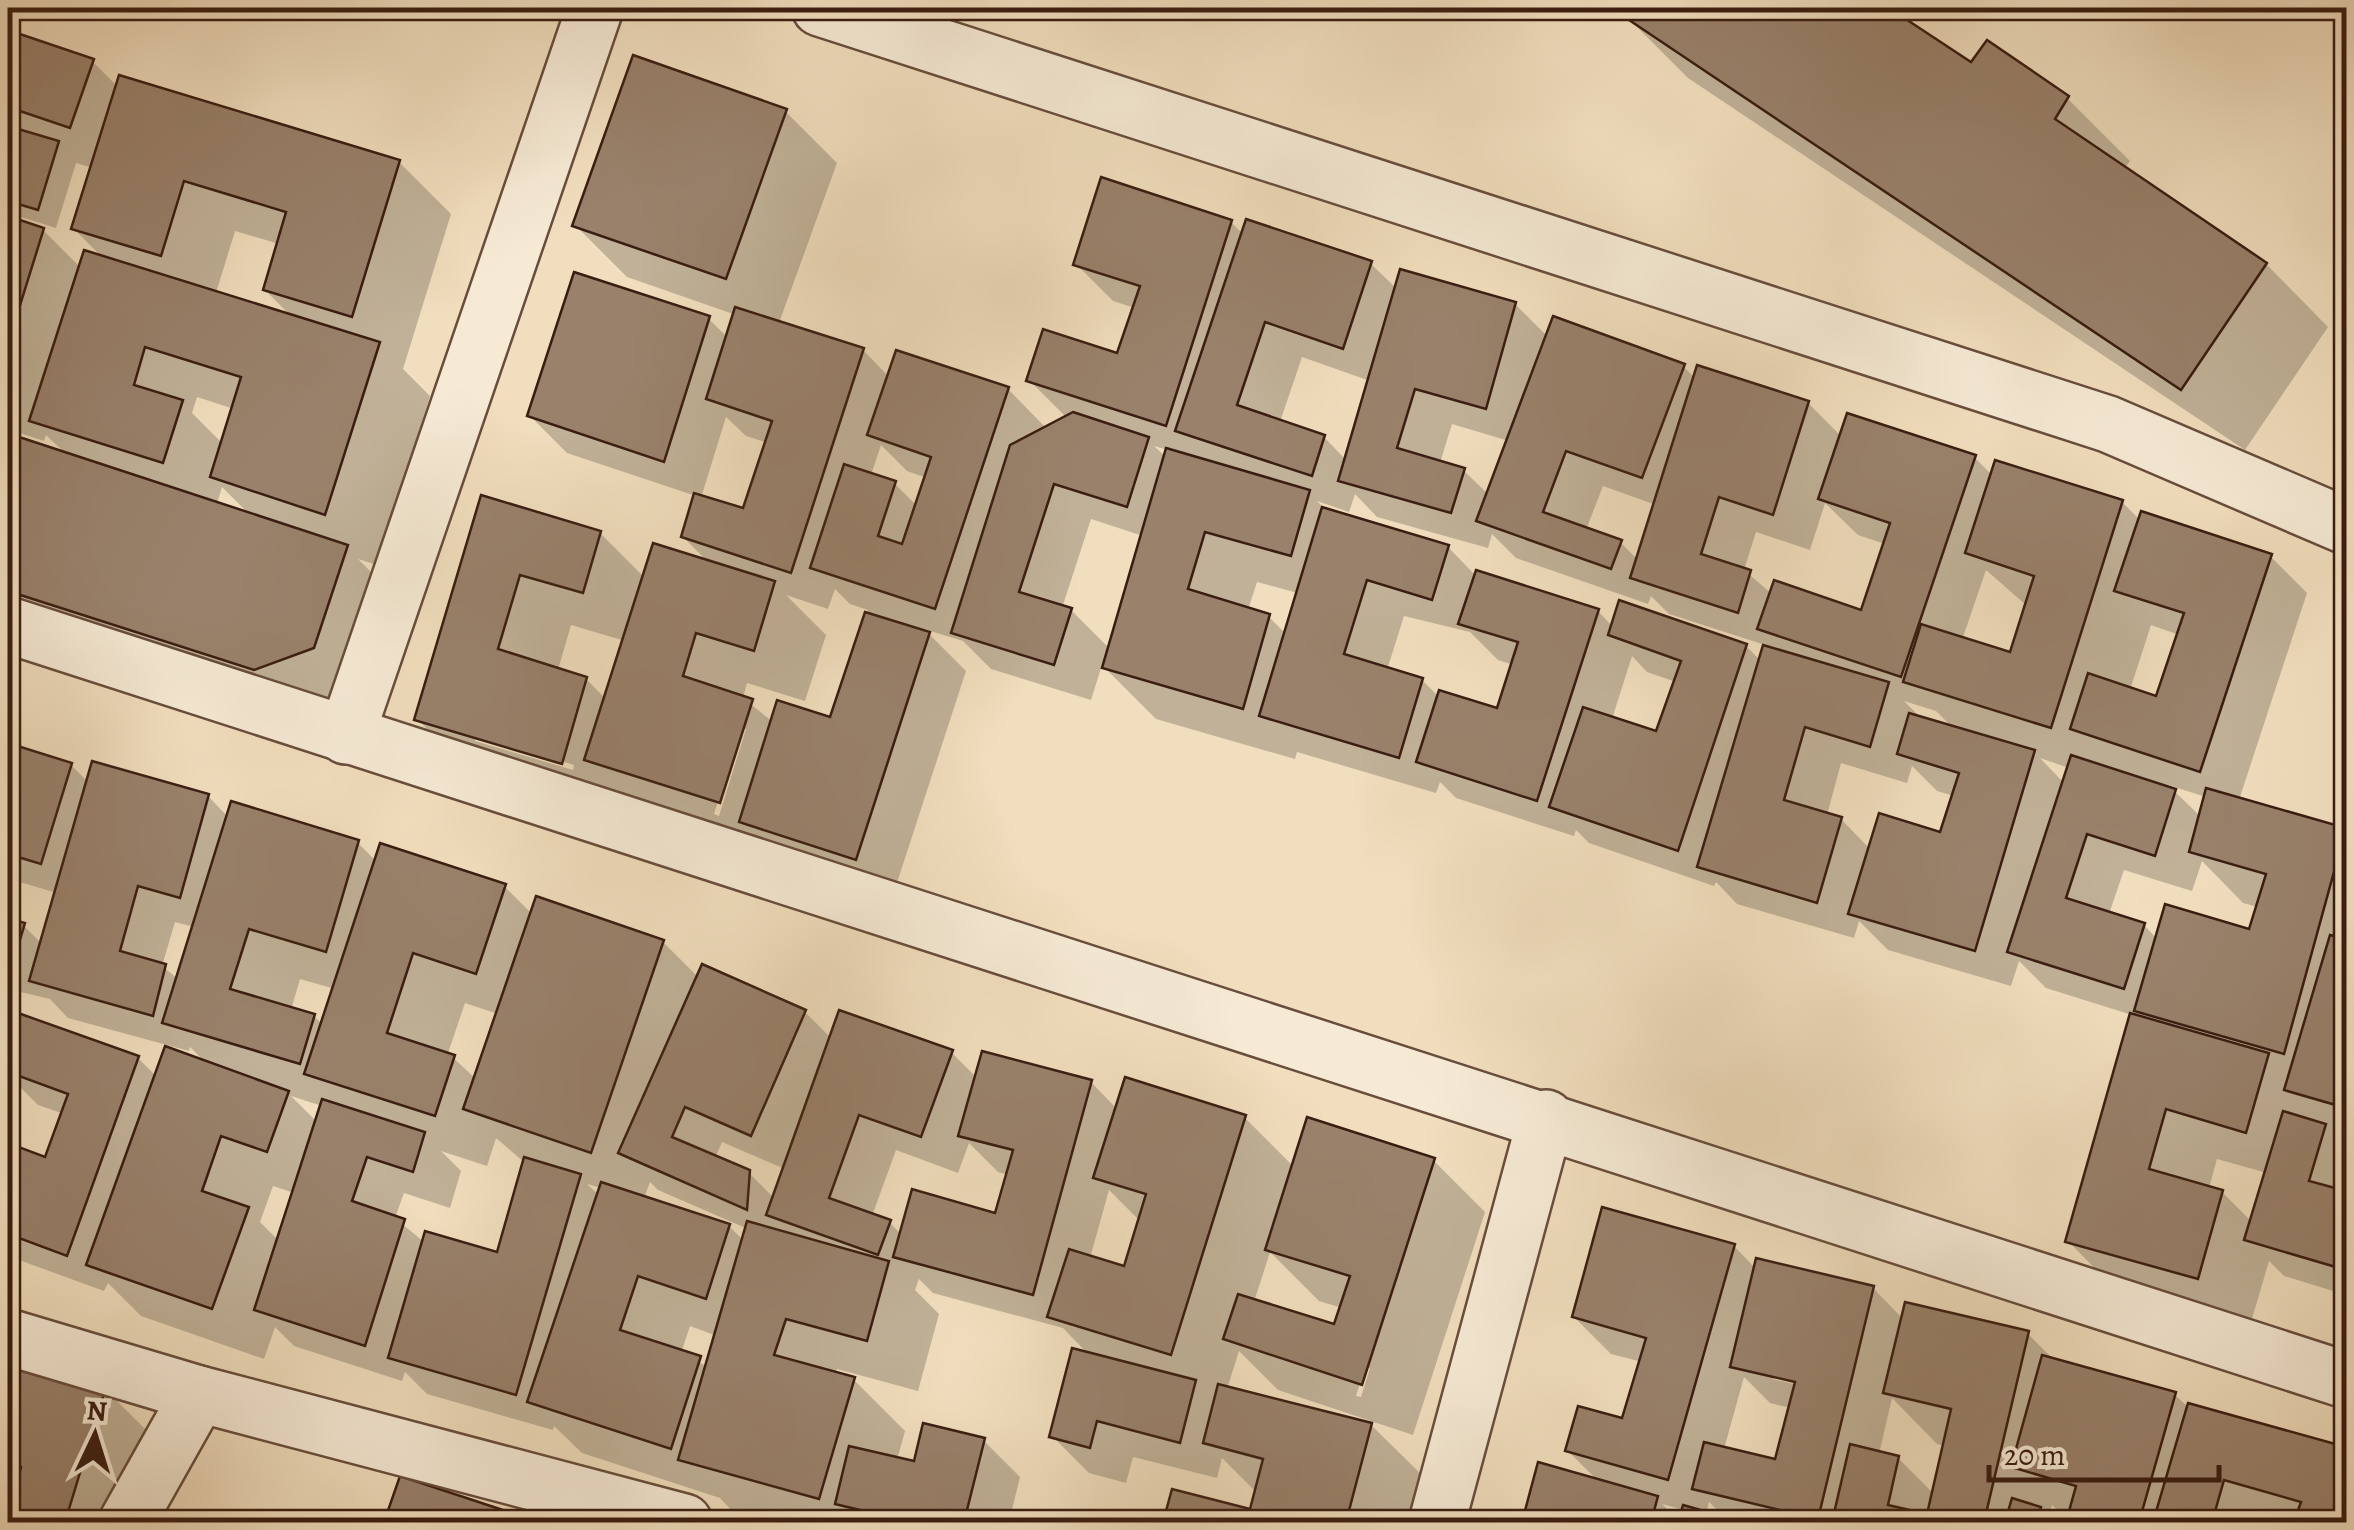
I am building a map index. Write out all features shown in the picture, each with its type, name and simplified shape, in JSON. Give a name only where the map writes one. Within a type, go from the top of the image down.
[{"type":"street","points":[[346,736],[596,8]]},
{"type":"street","points":[[820,8],[2108,424],[2346,526]]},
{"type":"street","points":[[8,624],[346,736],[1546,1118],[2346,1380]]},
{"type":"street","points":[[1437,1522],[1546,1118]]},
{"type":"street","points":[[8,1337],[200,1394],[684,1522]]},
{"type":"street","points":[[126,1522],[200,1394]]},
{"type":"building","points":[[1628,8],[1889,8],[1971,62],[1987,40],[2069,96],[2055,119],[2267,263],[2181,390],[1623,16]]},
{"type":"building","points":[[8,30],[94,59],[70,128],[8,107]]},
{"type":"building","points":[[633,55],[787,109],[726,279],[572,226]]},
{"type":"building","points":[[119,75],[400,160],[352,317],[263,290],[286,212],[184,181],[161,256],[71,229]]},
{"type":"building","points":[[8,126],[59,141],[38,210],[8,201]]},
{"type":"building","points":[[1101,177],[1232,220],[1166,426],[1026,381],[1043,329],[1117,353],[1140,286],[1073,265]]},
{"type":"building","points":[[8,216],[44,228],[8,344]]},
{"type":"building","points":[[1246,219],[1372,261],[1343,349],[1265,322],[1237,405],[1325,435],[1312,476],[1175,431]]},
{"type":"building","points":[[84,250],[380,342],[325,515],[210,477],[241,377],[145,347],[134,385],[183,400],[163,463],[29,421]]},
{"type":"building","points":[[1400,269],[1516,302],[1486,409],[1415,389],[1397,448],[1465,468],[1451,513],[1338,481]]},
{"type":"building","points":[[574,272],[710,316],[664,462],[527,416]]},
{"type":"building","points":[[735,307],[864,348],[791,573],[681,537],[694,493],[743,508],[772,421],[706,399]]},
{"type":"building","points":[[1553,316],[1685,364],[1642,478],[1566,451],[1543,512],[1622,540],[1611,569],[1476,521]]},
{"type":"building","points":[[896,350],[1009,387],[935,609],[810,568],[844,464],[896,481],[878,536],[902,544],[931,457],[867,435]]},
{"type":"building","points":[[1697,365],[1809,401],[1773,515],[1719,497],[1701,554],[1751,570],[1738,613],[1630,578]]},
{"type":"building","points":[[1073,412],[1149,437],[1127,507],[1054,484],[1019,592],[1072,608],[1054,665],[951,633],[1010,445]]},
{"type":"building","points":[[1847,413],[1976,455],[1901,677],[1757,629],[1774,580],[1861,610],[1890,523],[1818,499]]},
{"type":"building","points":[[10,434],[348,545],[314,648],[254,670],[8,591]]},
{"type":"building","points":[[1166,448],[1310,490],[1291,556],[1205,532],[1188,589],[1270,614],[1243,709],[1102,668]]},
{"type":"building","points":[[1995,460],[2123,500],[2051,728],[1903,682],[1921,624],[2010,652],[2034,576],[1965,553]]},
{"type":"building","points":[[481,495],[601,531],[583,593],[520,575],[498,649],[587,677],[562,764],[414,720]]},
{"type":"building","points":[[1322,507],[1449,545],[1432,600],[1367,580],[1344,654],[1423,678],[1399,758],[1259,716]]},
{"type":"building","points":[[2141,511],[2272,554],[2200,772],[2070,729],[2088,673],[2156,696],[2184,613],[2114,591]]},
{"type":"building","points":[[653,543],[775,581],[754,651],[696,633],[683,676],[753,699],[720,803],[584,760]]},
{"type":"building","points":[[1476,570],[1599,609],[1537,801],[1416,762],[1439,690],[1497,708],[1518,642],[1458,624]]},
{"type":"building","points":[[1619,600],[1747,644],[1678,851],[1549,807],[1583,707],[1656,731],[1681,661],[1608,635]]},
{"type":"building","points":[[865,612],[930,632],[856,860],[739,822],[777,700],[830,717]]},
{"type":"building","points":[[1763,645],[1889,682],[1870,747],[1805,727],[1784,800],[1842,817],[1817,903],[1697,867]]},
{"type":"building","points":[[1909,713],[2035,750],[1975,951],[1848,914],[1879,813],[1940,832],[1959,773],[1897,754]]},
{"type":"building","points":[[8,743],[72,763],[41,864],[8,854]]},
{"type":"building","points":[[2071,755],[2176,789],[2155,856],[2087,834],[2066,898],[2145,923],[2124,989],[2007,952]]},
{"type":"building","points":[[92,761],[209,794],[180,898],[138,886],[120,951],[166,964],[153,1016],[29,981]]},
{"type":"building","points":[[2206,788],[2346,828],[2284,1054],[2134,1011],[2165,904],[2249,929],[2266,874],[2189,852]]},
{"type":"building","points":[[231,801],[359,840],[326,952],[249,929],[230,989],[315,1014],[300,1064],[162,1023]]},
{"type":"building","points":[[380,843],[506,884],[476,974],[413,953],[387,1033],[455,1055],[435,1116],[304,1074]]},
{"type":"building","points":[[536,896],[664,940],[591,1153],[463,1109]]},
{"type":"building","points":[[8,918],[25,923],[12,966],[8,965]]},
{"type":"building","points":[[2330,935],[2346,939],[2346,1108],[2284,1090]]},
{"type":"building","points":[[702,964],[806,1010],[751,1136],[685,1107],[672,1137],[750,1170],[747,1210],[618,1153]]},
{"type":"building","points":[[839,1010],[953,1050],[921,1137],[859,1115],[829,1198],[891,1220],[878,1255],[766,1215]]},
{"type":"building","points":[[18,1013],[139,1056],[67,1256],[8,1234],[8,1143],[45,1157],[68,1094],[8,1072],[8,1042]]},
{"type":"building","points":[[2130,1013],[2269,1053],[2246,1133],[2166,1109],[2149,1169],[2223,1190],[2198,1279],[2065,1242]]},
{"type":"building","points":[[165,1046],[289,1091],[267,1152],[221,1136],[202,1191],[249,1207],[212,1309],[86,1265]]},
{"type":"building","points":[[982,1051],[1092,1080],[1033,1295],[893,1257],[912,1189],[995,1213],[1013,1150],[958,1136]]},
{"type":"building","points":[[1125,1077],[1246,1115],[1171,1355],[1047,1317],[1069,1249],[1124,1266],[1146,1194],[1093,1178]]},
{"type":"building","points":[[322,1099],[425,1132],[413,1172],[367,1157],[352,1201],[405,1219],[365,1346],[254,1310]]},
{"type":"building","points":[[2283,1111],[2326,1124],[2309,1181],[2346,1191],[2346,1270],[2244,1240]]},
{"type":"building","points":[[1307,1117],[1435,1158],[1362,1385],[1223,1339],[1238,1294],[1334,1324],[1350,1276],[1265,1250]]},
{"type":"building","points":[[524,1157],[581,1174],[516,1395],[388,1358],[425,1231],[497,1252]]},
{"type":"building","points":[[601,1182],[730,1224],[706,1299],[638,1276],[620,1330],[701,1356],[671,1449],[527,1402]]},
{"type":"building","points":[[1602,1207],[1735,1244],[1668,1480],[1565,1451],[1578,1406],[1622,1418],[1646,1338],[1572,1317]]},
{"type":"building","points":[[747,1221],[889,1261],[867,1341],[786,1319],[774,1355],[855,1377],[819,1499],[678,1460]]},
{"type":"building","points":[[1756,1258],[1874,1286],[1818,1519],[1692,1489],[1704,1442],[1775,1459],[1795,1382],[1730,1367]]},
{"type":"building","points":[[1905,1302],[2029,1331],[1984,1522],[1832,1522],[1850,1444],[1899,1456],[1888,1505],[1927,1514],[1951,1409],[1883,1393]]},
{"type":"building","points":[[1072,1348],[1196,1380],[1180,1443],[1097,1421],[1090,1448],[1049,1437]]},
{"type":"building","points":[[2042,1355],[2176,1392],[2139,1522],[2066,1522],[2076,1486],[2011,1467]]},
{"type":"building","points":[[8,1358],[106,1387],[65,1522],[8,1522],[21,1467],[8,1463]]},
{"type":"building","points":[[1218,1384],[1372,1423],[1346,1522],[1163,1522],[1172,1489],[1250,1509],[1263,1459],[1203,1443]]},
{"type":"building","points":[[2188,1403],[2346,1447],[2346,1522],[2294,1522],[2301,1502],[2224,1480],[2212,1522],[2153,1522]]},
{"type":"building","points":[[923,1423],[985,1438],[964,1522],[910,1522],[835,1504],[849,1446],[914,1461]]},
{"type":"building","points":[[1538,1462],[1658,1496],[1651,1522],[1539,1522],[1523,1518]]},
{"type":"building","points":[[400,1476],[518,1515],[516,1522],[384,1522]]},
{"type":"building","points":[[2012,1498],[2041,1507],[2037,1522],[2005,1522]]},
{"type":"building","points":[[1683,1505],[1743,1522],[1678,1522]]}]
